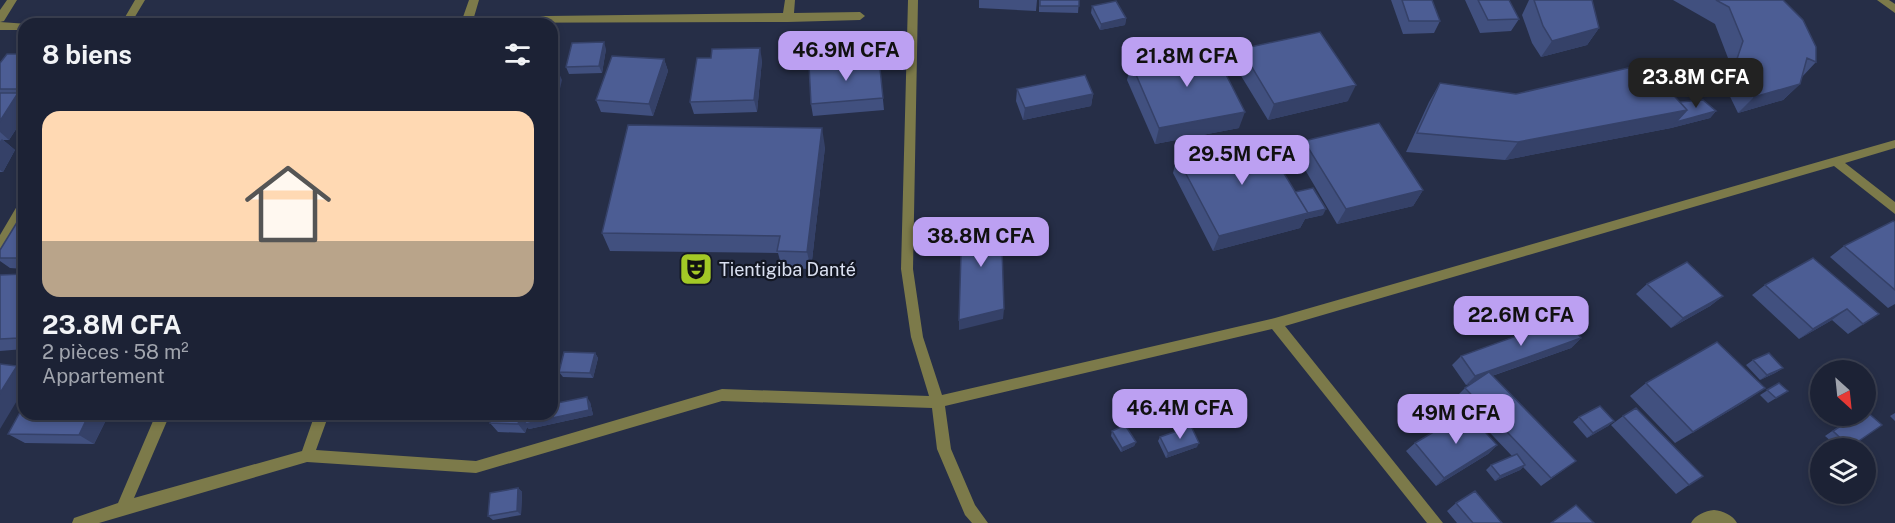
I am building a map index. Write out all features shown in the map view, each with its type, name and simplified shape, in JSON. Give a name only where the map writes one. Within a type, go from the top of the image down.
[{"type":"street","points":[[0,18],[12,0]]},
{"type":"street","points":[[130,18],[140,0]]},
{"type":"street","points":[[468,18],[474,0]]},
{"type":"street","points":[[788,18],[790,0]]},
{"type":"street","points":[[913,0],[907,269],[917,337],[938,402],[944,449],[970,510],[981,523]]},
{"type":"street","points":[[1882,0],[1895,9]]},
{"type":"street","points":[[558,21],[860,16]]},
{"type":"street","points":[[0,26],[18,26]]},
{"type":"street","points":[[79,523],[123,508],[307,456],[476,467],[722,395],[938,402],[1275,323],[1895,144]]},
{"type":"street","points":[[1835,161],[1895,209]]},
{"type":"street","points":[[0,246],[18,214]]},
{"type":"street","points":[[1275,323],[1436,523]]},
{"type":"street","points":[[123,508],[160,420]]},
{"type":"street","points":[[307,456],[320,420]]},
{"type":"street","points":[[1698,523],[1710,516],[1721,517],[1730,523]]},
{"type":"building","points":[[1040,0],[1079,0],[1079,6],[1040,6]]},
{"type":"building","points":[[1402,0],[1432,0],[1440,21],[1409,21]]},
{"type":"building","points":[[1478,0],[1509,0],[1519,19],[1488,20]]},
{"type":"building","points":[[1534,0],[1592,0],[1599,28],[1552,41],[1543,26]]},
{"type":"building","points":[[1716,0],[1783,0],[1803,20],[1816,47],[1816,62],[1807,58],[1800,84],[1754,97],[1736,62],[1743,41],[1729,7]]},
{"type":"building","points":[[1116,1],[1126,18],[1101,24],[1092,6]]},
{"type":"building","points":[[1320,32],[1356,85],[1274,104],[1241,49]]},
{"type":"building","points":[[604,42],[599,66],[566,67],[572,43]]},
{"type":"building","points":[[760,48],[754,100],[690,102],[697,58],[711,58],[712,49]]},
{"type":"building","points":[[1213,49],[1245,112],[1159,128],[1131,63]]},
{"type":"building","points":[[7,54],[18,54],[18,89],[0,89],[0,63]]},
{"type":"building","points":[[612,56],[664,59],[649,104],[596,100]]},
{"type":"building","points":[[879,59],[883,98],[811,104],[809,65]]},
{"type":"building","points":[[1645,64],[1687,110],[1518,142],[1417,133],[1440,83],[1516,94]]},
{"type":"building","points":[[1085,75],[1093,94],[1025,108],[1017,89]]},
{"type":"building","points":[[0,93],[18,93],[0,121]]},
{"type":"building","points":[[1703,100],[1716,111],[1676,122],[1687,110],[1680,102]]},
{"type":"building","points":[[1379,123],[1423,190],[1346,209],[1304,141]]},
{"type":"building","points":[[628,125],[822,128],[807,252],[777,251],[780,236],[602,233]]},
{"type":"building","points":[[1262,137],[1308,213],[1219,236],[1177,157]]},
{"type":"building","points":[[1313,188],[1326,209],[1308,213],[1295,192]]},
{"type":"building","points":[[1001,219],[1004,309],[959,320],[962,221]]},
{"type":"building","points":[[18,221],[18,258],[0,258],[0,250]]},
{"type":"building","points":[[1895,222],[1895,290],[1844,246]]},
{"type":"building","points":[[1813,258],[1879,314],[1863,324],[1847,309],[1813,329],[1765,285]]},
{"type":"building","points":[[1687,262],[1723,296],[1683,318],[1647,284]]},
{"type":"building","points":[[18,274],[18,338],[0,339],[0,275]]},
{"type":"building","points":[[1566,318],[1581,338],[1475,376],[1461,356]]},
{"type":"building","points":[[1717,342],[1765,388],[1693,432],[1646,383]]},
{"type":"building","points":[[564,352],[595,353],[590,373],[559,372]]},
{"type":"building","points":[[1769,353],[1783,368],[1767,375],[1753,360]]},
{"type":"building","points":[[0,364],[17,366],[0,393]]},
{"type":"building","points":[[1489,372],[1576,461],[1551,478],[1465,388]]},
{"type":"building","points":[[1779,383],[1788,391],[1776,398],[1767,390]]},
{"type":"building","points":[[587,397],[589,410],[558,417],[558,403]]},
{"type":"building","points":[[1600,406],[1614,421],[1593,433],[1579,417]]},
{"type":"building","points":[[1636,408],[1703,476],[1689,485],[1623,416]]},
{"type":"building","points":[[1467,412],[1497,445],[1444,478],[1415,443]]},
{"type":"building","points":[[18,416],[18,420],[86,420],[79,435],[8,434]]},
{"type":"building","points":[[491,420],[519,420],[518,424],[490,423]]},
{"type":"building","points":[[526,420],[543,420],[525,424]]},
{"type":"building","points":[[1876,420],[1882,425],[1863,438],[1840,438],[1833,431],[1841,426],[1876,426]]},
{"type":"building","points":[[1125,425],[1136,442],[1122,448],[1112,431]]},
{"type":"building","points":[[1191,426],[1199,443],[1168,453],[1160,437]]},
{"type":"building","points":[[1517,454],[1525,465],[1500,476],[1491,465]]},
{"type":"building","points":[[518,488],[517,511],[488,516],[490,493]]},
{"type":"building","points":[[1475,491],[1502,523],[1473,523],[1456,503]]},
{"type":"building","points":[[1576,505],[1594,523],[1551,523]]},
{"type":"place","name":"Tientigiba Danté","points":[[696,269]]}]
